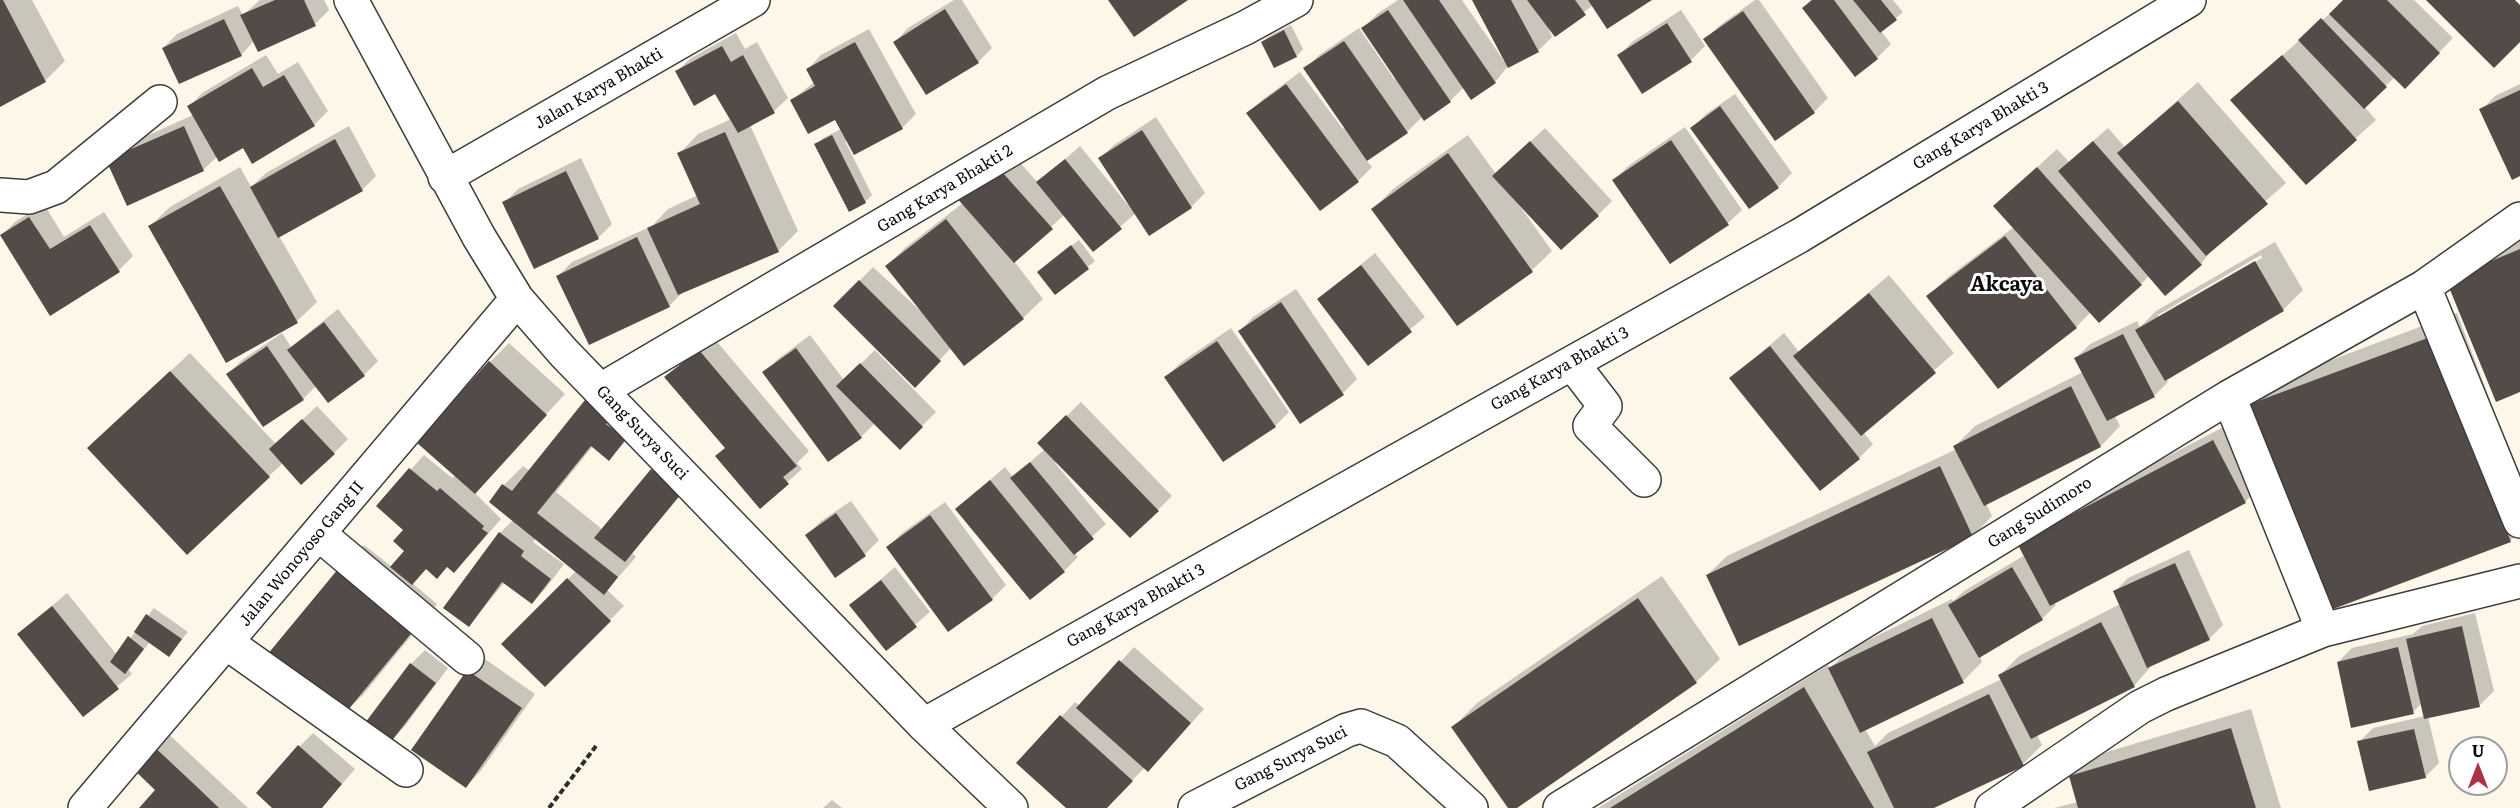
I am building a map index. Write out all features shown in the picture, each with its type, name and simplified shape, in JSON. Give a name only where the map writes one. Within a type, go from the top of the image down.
[{"type":"street","name":"Gang Surya Suci","points":[[351,0],[445,177],[517,299],[564,353],[924,725],[1011,808]]},
{"type":"street","name":"Jalan Karya Bhakti","points":[[445,177],[753,0]]},
{"type":"street","name":"Gang Karya Bhakti 2","points":[[601,390],[1107,93],[1245,28],[1296,0]]},
{"type":"street","name":"Gang Karya Bhakti 3","points":[[924,725],[1799,236],[2189,0]]},
{"type":"street","points":[[0,195],[29,197],[56,187],[160,102]]},
{"type":"street","name":"Gang Sudimoro","points":[[1560,808],[2229,397],[2424,287],[2520,219]]},
{"type":"street","points":[[2424,287],[2520,521]]},
{"type":"street","name":"Jalan Wonoyoso Gang II","points":[[85,808],[517,299]]},
{"type":"street","points":[[1572,363],[1605,406],[1590,426],[1644,480]]},
{"type":"street","points":[[2229,397],[2323,630]]},
{"type":"street","points":[[319,534],[467,658]]},
{"type":"street","points":[[1992,808],[2140,707],[2323,630],[2520,581]]},
{"type":"street","points":[[227,643],[406,770]]},
{"type":"street","name":"Gang Surya Suci","points":[[1195,808],[1347,730],[1361,726],[1397,741],[1471,808]]},
{"type":"path","points":[[549,808],[596,746]]},
{"type":"building","points":[[0,0],[3,0],[46,82],[0,107]]},
{"type":"building","points":[[275,0],[304,0],[316,26],[258,52],[240,15]]},
{"type":"building","points":[[1108,0],[1188,0],[1134,37]]},
{"type":"building","points":[[1403,0],[1439,0],[1496,83],[1471,100]]},
{"type":"building","points":[[1472,0],[1511,0],[1539,52],[1508,68]]},
{"type":"building","points":[[1527,0],[1575,0],[1586,15],[1555,37]]},
{"type":"building","points":[[1588,0],[1652,0],[1607,29]]},
{"type":"building","points":[[1812,0],[1834,0],[1878,59],[1855,77],[1802,8]]},
{"type":"building","points":[[1853,0],[1881,0],[1897,20],[1880,33]]},
{"type":"building","points":[[2343,0],[2387,0],[2440,53],[2405,89],[2329,14]]},
{"type":"building","points":[[2426,0],[2515,0],[2520,5],[2520,42],[2494,68]]},
{"type":"building","points":[[945,9],[979,63],[926,95],[893,42]]},
{"type":"building","points":[[1388,10],[1451,102],[1424,121],[1361,28]]},
{"type":"building","points":[[1743,11],[1815,113],[1775,141],[1703,39]]},
{"type":"building","points":[[2321,18],[2387,87],[2364,109],[2298,40]]},
{"type":"building","points":[[224,19],[242,56],[179,84],[162,48]]},
{"type":"building","points":[[1667,23],[1692,62],[1642,94],[1617,55]]},
{"type":"building","points":[[1284,30],[1297,57],[1274,68],[1261,42]]},
{"type":"building","points":[[1344,41],[1408,133],[1367,161],[1303,68]]},
{"type":"building","points":[[855,42],[903,129],[854,155],[835,120],[808,134],[790,100],[815,86],[806,69]]},
{"type":"building","points":[[722,46],[731,62],[743,55],[775,113],[738,133],[715,94],[694,106],[675,71]]},
{"type":"building","points":[[2282,55],[2357,140],[2306,185],[2230,100]]},
{"type":"building","points":[[252,68],[263,87],[284,75],[315,126],[252,164],[243,148],[219,162],[187,106]]},
{"type":"building","points":[[1286,84],[1359,182],[1320,211],[1246,113]]},
{"type":"building","points":[[2520,90],[2520,176],[2512,180],[2479,109]]},
{"type":"building","points":[[2178,101],[2268,204],[2206,256],[2117,153]]},
{"type":"building","points":[[1720,106],[1779,188],[1749,209],[1690,128]]},
{"type":"building","points":[[184,126],[204,171],[127,206],[106,160]]},
{"type":"building","points":[[1142,130],[1192,208],[1149,236],[1098,158]]},
{"type":"building","points":[[725,132],[779,252],[678,295],[647,228],[700,204],[677,153]]},
{"type":"building","points":[[832,135],[866,203],[849,212],[814,144]]},
{"type":"building","points":[[335,139],[363,191],[278,238],[250,187]]},
{"type":"building","points":[[1671,140],[1729,225],[1670,264],[1612,180]]},
{"type":"building","points":[[1530,141],[1599,216],[1561,250],[1492,176]]},
{"type":"building","points":[[2093,141],[2202,265],[2165,296],[2058,171]]},
{"type":"building","points":[[1448,153],[1533,272],[1457,326],[1371,209]]},
{"type":"building","points":[[1065,159],[1122,229],[1093,252],[1036,182]]},
{"type":"building","points":[[994,163],[1053,229],[1014,263],[956,197]]},
{"type":"building","points":[[2037,167],[2142,285],[2099,323],[1993,206]]},
{"type":"building","points":[[566,171],[599,239],[534,269],[502,202]]},
{"type":"building","points":[[220,186],[298,323],[226,363],[148,226]]},
{"type":"building","points":[[29,217],[50,249],[90,225],[120,272],[50,316],[0,235]]},
{"type":"building","points":[[946,219],[1024,319],[964,366],[885,266]]},
{"type":"building","points":[[2005,236],[2077,328],[1998,389],[1926,296]]},
{"type":"building","points":[[637,237],[670,307],[589,345],[556,276]]},
{"type":"building","points":[[1071,245],[1089,269],[1055,295],[1037,272]]},
{"type":"building","points":[[2520,249],[2520,392],[2496,402],[2446,280]]},
{"type":"building","points":[[2255,261],[2284,311],[2165,381],[2135,330]]},
{"type":"building","points":[[1361,265],[1412,332],[1368,366],[1317,299]]},
{"type":"building","points":[[859,280],[941,361],[915,388],[833,306]]},
{"type":"building","points":[[1869,293],[1936,373],[1861,436],[1793,356]]},
{"type":"building","points":[[1281,302],[1344,395],[1300,424],[1238,331]]},
{"type":"building","points":[[324,322],[365,376],[328,403],[287,350]]},
{"type":"building","points":[[2123,334],[2155,397],[2107,421],[2074,358]]},
{"type":"building","points":[[2433,336],[2511,542],[2328,611],[2250,404]]},
{"type":"building","points":[[1217,341],[1276,427],[1223,462],[1164,377]]},
{"type":"building","points":[[267,346],[304,400],[263,427],[226,374]]},
{"type":"building","points":[[1770,346],[1860,459],[1820,491],[1729,378]]},
{"type":"building","points":[[796,348],[862,438],[828,462],[762,372]]},
{"type":"building","points":[[699,350],[797,466],[783,477],[789,484],[760,509],[715,456],[725,448],[664,377]]},
{"type":"building","points":[[489,361],[547,415],[475,494],[416,442]]},
{"type":"building","points":[[860,363],[923,427],[900,450],[836,386]]},
{"type":"building","points":[[170,371],[270,477],[187,555],[87,448]]},
{"type":"building","points":[[2071,386],[2101,447],[1984,506],[1953,446]]},
{"type":"building","points":[[585,400],[610,419],[606,424],[626,439],[609,461],[591,446],[537,513],[618,577],[604,595],[489,502],[502,484],[512,491]]},
{"type":"building","points":[[1066,415],[1159,511],[1130,538],[1037,443]]},
{"type":"building","points":[[302,419],[335,454],[301,485],[269,449]]},
{"type":"building","points":[[2213,440],[2246,503],[2050,606],[2017,543]]},
{"type":"building","points":[[1030,462],[1094,539],[1074,555],[1010,478]]},
{"type":"building","points":[[1940,466],[1973,537],[1739,646],[1706,575]]},
{"type":"building","points":[[409,468],[437,491],[440,488],[484,526],[482,529],[488,533],[454,573],[447,567],[437,579],[426,569],[412,585],[390,567],[404,551],[393,541],[403,530],[376,506]]},
{"type":"building","points":[[651,469],[681,494],[625,562],[594,538]]},
{"type":"building","points":[[990,480],[1065,572],[1030,600],[955,509]]},
{"type":"building","points":[[836,513],[866,556],[835,578],[805,535]]},
{"type":"building","points":[[930,515],[993,600],[948,632],[886,547]]},
{"type":"building","points":[[499,532],[524,551],[521,556],[551,579],[532,604],[502,582],[469,627],[443,608]]},
{"type":"building","points":[[343,563],[419,624],[343,716],[267,655]]},
{"type":"building","points":[[2175,563],[2210,640],[2147,668],[2113,591]]},
{"type":"building","points":[[2012,567],[2043,620],[1979,658],[1948,605]]},
{"type":"building","points":[[567,578],[611,621],[545,687],[501,644]]},
{"type":"building","points":[[881,580],[917,627],[886,651],[849,605]]},
{"type":"building","points":[[1638,598],[1697,683],[1517,808],[1508,808],[1451,727]]},
{"type":"building","points":[[52,606],[119,689],[83,717],[17,634]]},
{"type":"building","points":[[146,614],[182,639],[169,657],[134,632]]},
{"type":"building","points":[[1932,618],[1964,683],[1860,733],[1828,668]]},
{"type":"building","points":[[2101,622],[2135,687],[2031,739],[1998,675]]},
{"type":"building","points":[[2462,626],[2480,707],[2424,719],[2406,639]]},
{"type":"building","points":[[128,636],[144,649],[125,674],[110,662]]},
{"type":"building","points":[[2398,647],[2414,714],[2351,728],[2337,662]]},
{"type":"building","points":[[1119,660],[1191,723],[1148,772],[1076,708]]},
{"type":"building","points":[[410,663],[436,683],[391,742],[365,723]]},
{"type":"building","points":[[467,670],[522,708],[466,788],[411,750]]},
{"type":"building","points":[[1804,687],[1874,808],[1610,808]]},
{"type":"building","points":[[1989,694],[2024,766],[1934,808],[1894,808],[1867,752]]},
{"type":"building","points":[[1060,715],[1133,781],[1107,808],[1066,808],[1016,763]]},
{"type":"building","points":[[2231,728],[2256,808],[2078,808],[2069,776]]},
{"type":"building","points":[[2414,729],[2426,778],[2369,791],[2357,741]]},
{"type":"building","points":[[148,741],[219,808],[139,808],[155,790],[127,763]]},
{"type":"building","points":[[298,745],[342,784],[322,808],[272,808],[256,793]]},
{"type":"district","name":"Akcaya","points":[[2007,285]]}]
